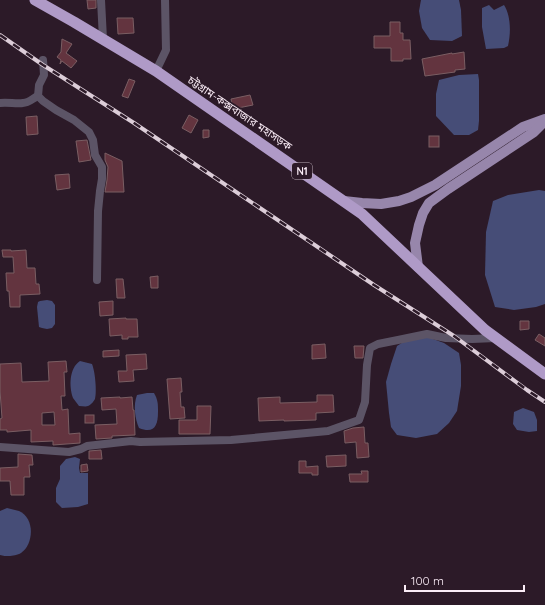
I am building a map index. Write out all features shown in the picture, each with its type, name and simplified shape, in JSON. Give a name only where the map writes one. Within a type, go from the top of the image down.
[{"type":"highway","name":"চট্টগ্রাম-কক্সবাজার মহাসড়ক","points":[[35,0],[156,71],[362,214],[485,330],[545,374]]},
{"type":"main road","points":[[344,201],[381,204],[411,197],[434,186],[523,127],[545,120]]},
{"type":"main road","points":[[418,267],[415,243],[423,213],[429,203],[534,132],[545,120]]},
{"type":"street","points":[[101,0],[103,40]]},
{"type":"street","points":[[156,71],[166,50],[165,0]]},
{"type":"street","points":[[38,96],[39,85],[44,75],[43,60]]},
{"type":"street","points":[[0,103],[24,103],[38,96]]},
{"type":"street","points":[[38,96],[43,101],[74,120],[89,132],[95,155],[102,167],[98,211],[97,280]]},
{"type":"street","points":[[0,447],[69,452],[82,449],[87,446],[131,440],[140,442],[231,440],[328,431],[359,420],[366,402],[367,365],[370,348],[378,344],[427,334],[446,338],[496,338]]},
{"type":"water","points":[[421,0],[459,0],[462,36],[452,41],[430,40],[422,28],[419,11]]},
{"type":"water","points":[[489,5],[494,10],[504,5],[508,14],[510,36],[508,46],[504,48],[486,49],[482,27],[482,8]]},
{"type":"water","points":[[478,74],[478,130],[469,135],[454,135],[436,116],[436,94],[439,80],[459,75]]},
{"type":"water","points":[[539,190],[545,191],[545,304],[536,307],[514,310],[495,307],[485,275],[486,232],[493,201],[508,195]]},
{"type":"water","points":[[47,300],[52,301],[55,305],[55,324],[52,328],[47,329],[39,327],[37,307],[38,302]]},
{"type":"water","points":[[425,336],[444,343],[459,353],[461,365],[461,386],[457,411],[449,423],[437,434],[416,438],[397,435],[391,427],[386,382],[391,364],[397,346],[408,339]]},
{"type":"water","points":[[80,361],[92,364],[95,376],[95,399],[87,406],[79,406],[73,398],[71,389],[72,373],[76,364]]},
{"type":"water","points":[[154,393],[157,400],[158,417],[154,428],[144,430],[139,428],[136,420],[135,407],[137,395]]},
{"type":"water","points":[[523,408],[534,412],[537,420],[537,431],[529,432],[517,430],[513,424],[514,412]]},
{"type":"water","points":[[75,457],[80,459],[80,473],[88,473],[88,504],[78,507],[62,508],[56,502],[56,488],[60,479],[60,466],[66,459]]},
{"type":"water","points":[[7,508],[24,514],[28,519],[31,531],[28,544],[20,554],[4,556],[0,555],[0,511]]},
{"type":"building","points":[[87,0],[96,0],[96,8],[88,9]]},
{"type":"building","points":[[117,18],[133,18],[134,33],[118,34]]},
{"type":"building","points":[[390,22],[400,22],[400,33],[403,33],[403,40],[410,40],[411,59],[391,61],[391,48],[374,48],[374,36],[390,36]]},
{"type":"building","points":[[62,39],[72,44],[66,53],[77,61],[71,68],[62,61],[60,64],[61,60],[57,57],[61,52]]},
{"type":"building","points":[[464,52],[465,69],[455,70],[455,72],[425,76],[422,59]]},
{"type":"building","points":[[129,79],[135,81],[128,98],[122,96]]},
{"type":"building","points":[[250,95],[253,105],[233,109],[231,99]]},
{"type":"building","points":[[189,115],[198,120],[191,133],[182,128]]},
{"type":"building","points":[[37,116],[38,134],[27,135],[26,117]]},
{"type":"building","points":[[203,130],[209,130],[209,137],[203,138]]},
{"type":"building","points":[[429,136],[439,136],[439,147],[429,147]]},
{"type":"building","points":[[87,140],[91,160],[79,162],[76,141]]},
{"type":"building","points":[[105,153],[122,161],[124,192],[105,192],[108,167],[105,160]]},
{"type":"building","points":[[69,174],[70,188],[57,190],[55,175]]},
{"type":"building","points":[[2,250],[26,250],[27,268],[35,268],[36,284],[39,284],[40,294],[20,295],[20,307],[10,307],[6,273],[14,273],[13,257],[3,257]]},
{"type":"building","points":[[158,276],[158,288],[151,288],[150,277]]},
{"type":"building","points":[[116,279],[123,279],[125,298],[117,298]]},
{"type":"building","points":[[113,301],[113,315],[100,316],[99,302]]},
{"type":"building","points":[[109,319],[137,319],[138,337],[128,337],[128,339],[122,339],[122,335],[110,336]]},
{"type":"building","points":[[520,321],[529,321],[529,329],[520,330]]},
{"type":"building","points":[[539,334],[545,338],[545,346],[535,340]]},
{"type":"building","points":[[325,344],[326,358],[312,359],[312,345]]},
{"type":"building","points":[[354,346],[364,346],[363,358],[355,358]]},
{"type":"building","points":[[119,350],[119,356],[103,357],[103,351]]},
{"type":"building","points":[[146,354],[147,369],[133,370],[134,381],[119,382],[118,371],[127,371],[126,355]]},
{"type":"building","points":[[66,361],[67,372],[64,372],[65,396],[61,396],[62,410],[68,409],[69,434],[80,433],[80,443],[53,445],[53,441],[31,442],[31,430],[7,432],[7,430],[0,430],[0,419],[2,418],[0,364],[21,363],[22,382],[49,381],[48,362]],"holes":[[[54,412],[55,425],[42,425],[42,413]]]},
{"type":"building","points":[[181,378],[181,407],[184,407],[185,418],[170,419],[167,379]]},
{"type":"building","points":[[317,395],[333,395],[334,412],[316,413],[316,420],[259,421],[258,398],[280,397],[280,403],[317,402]]},
{"type":"building","points":[[132,397],[135,435],[112,436],[112,438],[96,439],[95,425],[117,424],[116,409],[102,410],[101,398]]},
{"type":"building","points":[[197,406],[211,406],[210,434],[179,434],[179,420],[197,420]]},
{"type":"building","points":[[85,415],[94,415],[94,423],[85,423]]},
{"type":"building","points":[[364,427],[365,443],[368,443],[369,457],[357,458],[356,442],[345,443],[344,431]]},
{"type":"building","points":[[101,450],[102,459],[89,459],[89,451]]},
{"type":"building","points":[[18,454],[32,455],[33,465],[29,465],[30,477],[24,477],[24,495],[11,495],[10,481],[0,481],[0,468],[18,467]]},
{"type":"building","points":[[346,455],[346,466],[327,467],[326,456]]},
{"type":"building","points":[[299,461],[306,461],[306,467],[318,466],[318,475],[312,475],[312,473],[299,473]]},
{"type":"building","points":[[87,464],[88,471],[81,472],[81,465]]},
{"type":"building","points":[[361,471],[368,471],[368,482],[350,482],[349,474],[362,474]]},
{"type":"railway","points":[[0,35],[43,65],[134,123],[374,285],[454,336],[545,402]]}]
